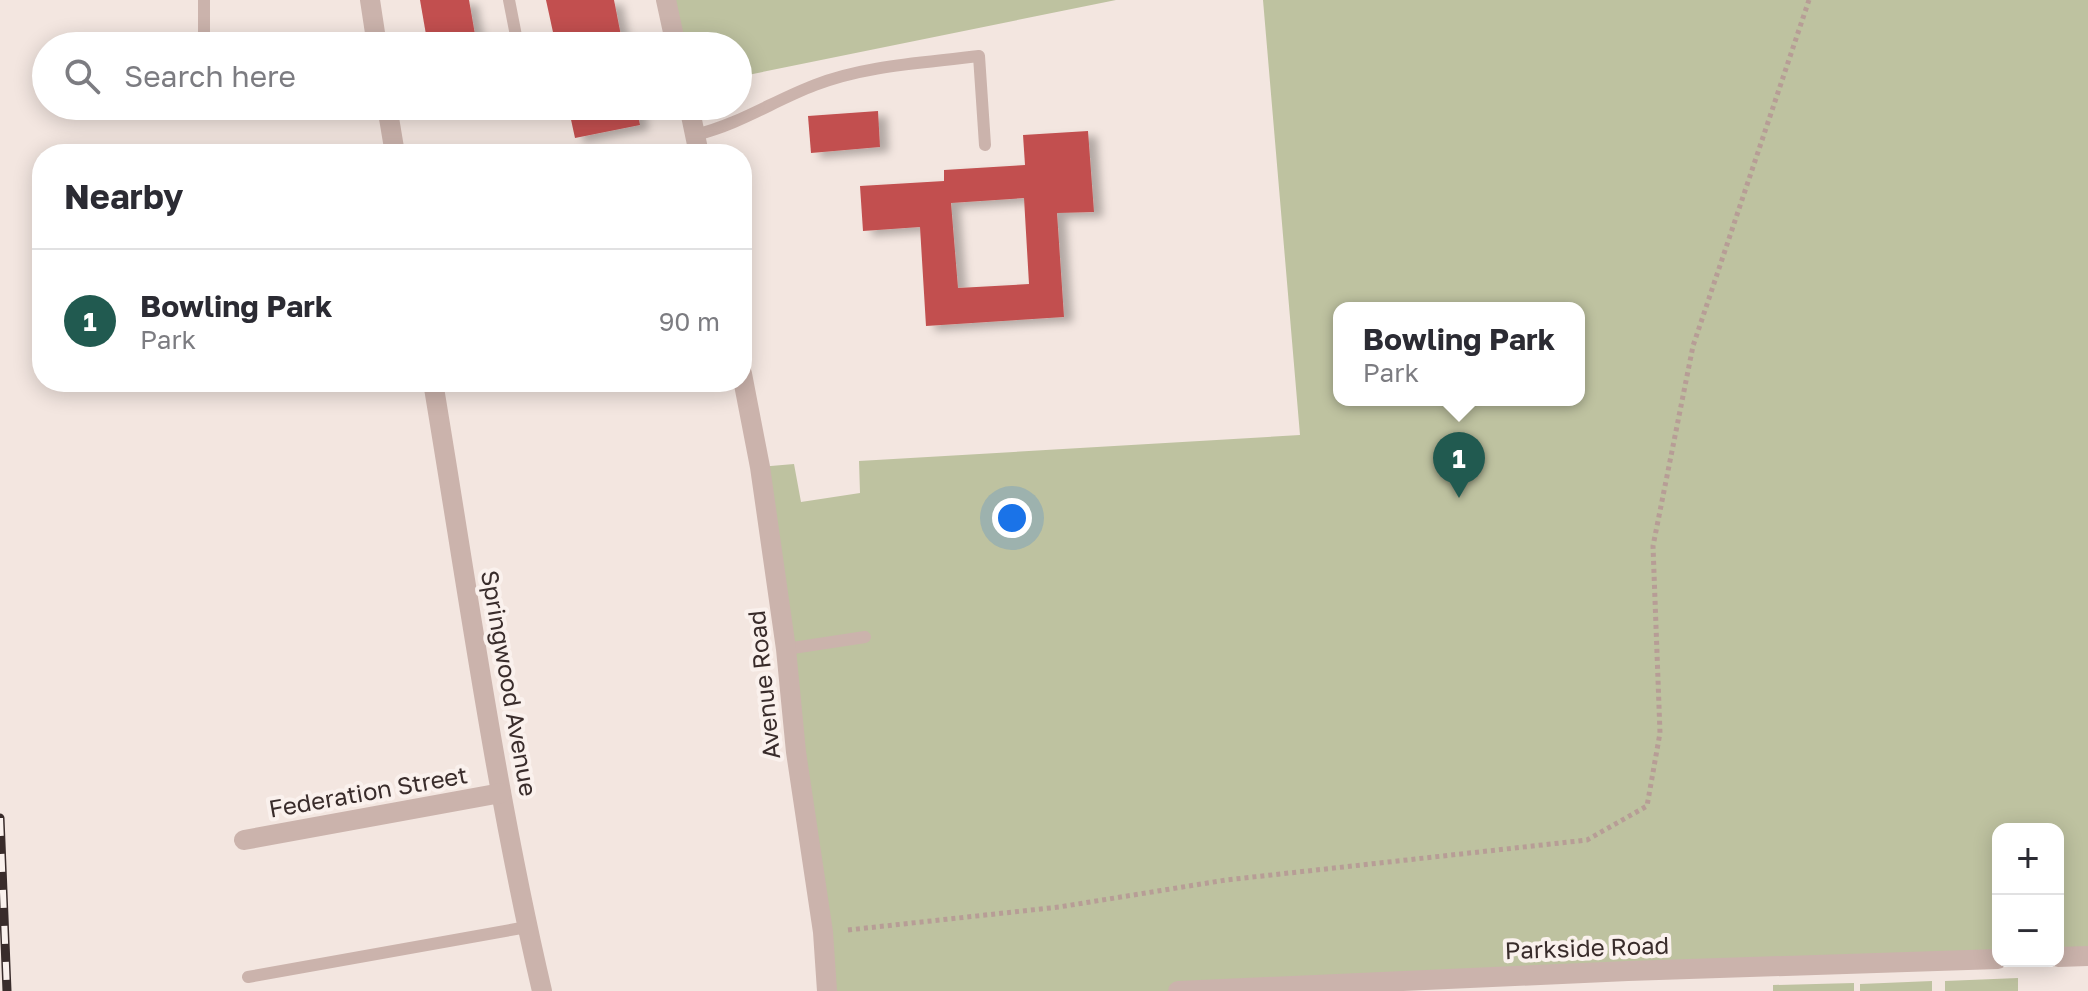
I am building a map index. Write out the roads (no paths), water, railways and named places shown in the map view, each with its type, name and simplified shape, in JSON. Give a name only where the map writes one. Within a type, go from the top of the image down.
[{"type":"street","points":[[370,0],[375,32]]},
{"type":"street","points":[[666,0],[673,32]]},
{"type":"street","points":[[389,120],[393,144]]},
{"type":"street","points":[[692,120],[697,144]]},
{"type":"street","name":"Springwood Avenue","points":[[435,392],[501,793],[542,991]]},
{"type":"street","name":"Avenue Road","points":[[745,392],[760,467],[786,649],[796,752],[823,932],[827,991]]},
{"type":"street","name":"Federation Street","points":[[244,840],[501,793]]},
{"type":"street","points":[[2064,957],[2088,956]]},
{"type":"street","name":"Parkside Road","points":[[1178,991],[1992,959]]},
{"type":"lane","points":[[204,0],[204,32]]},
{"type":"lane","points":[[509,0],[515,32]]},
{"type":"lane","points":[[752,115],[816,84],[872,69],[979,56],[985,145]]},
{"type":"lane","points":[[697,144],[742,120]]},
{"type":"lane","points":[[786,649],[865,637]]},
{"type":"lane","points":[[248,977],[527,927]]},
{"type":"railway","points":[[0,818],[7,991]]},
{"type":"place","name":"Bowling Park","points":[[1459,498]]}]
